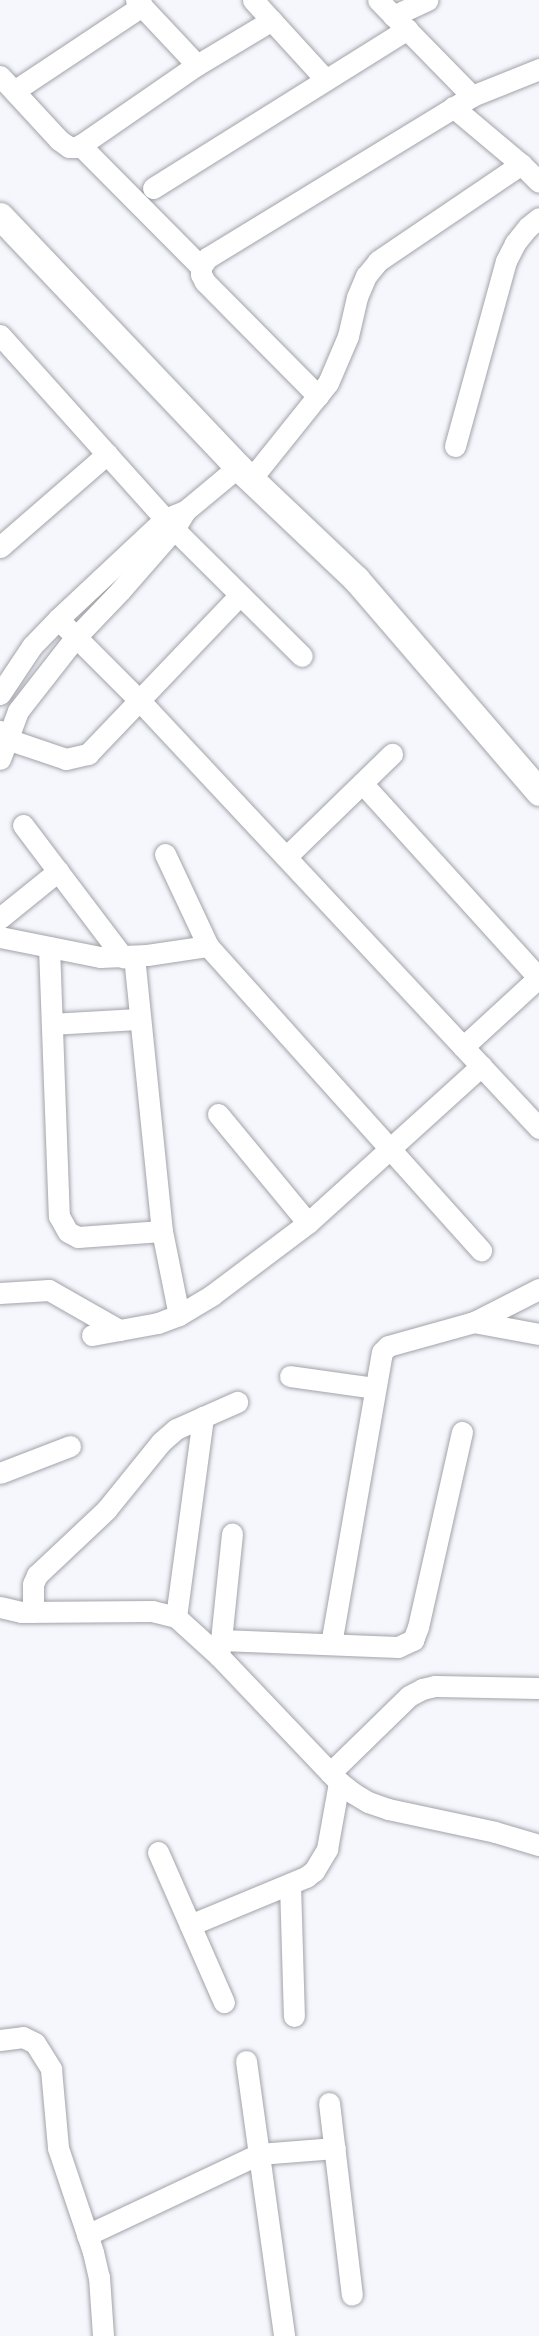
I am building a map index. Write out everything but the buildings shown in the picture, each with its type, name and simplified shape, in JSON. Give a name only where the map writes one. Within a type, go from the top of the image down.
[{"type":"street","points":[[253,0],[326,80]]},
{"type":"street","points":[[378,0],[472,96]]},
{"type":"street","points":[[153,188],[326,80],[428,0]]},
{"type":"street","points":[[197,65],[139,3],[7,84],[59,140],[69,147],[81,145],[197,65],[272,20]]},
{"type":"street","points":[[318,396],[205,282],[201,274],[201,267],[207,258],[472,96],[539,69]]},
{"type":"street","points":[[453,107],[521,164],[539,183]]},
{"type":"street","points":[[81,145],[201,267]]},
{"type":"street","points":[[0,694],[6,673],[58,619],[212,490],[244,473],[318,396],[339,362],[357,297],[366,276],[378,261],[521,164]]},
{"type":"street","points":[[0,216],[244,473],[356,579],[539,792]]},
{"type":"street","points":[[455,446],[506,261],[515,243],[539,218]]},
{"type":"street","points":[[0,335],[107,454],[174,520],[240,595],[302,656]]},
{"type":"street","points":[[4,534],[107,454]]},
{"type":"street","points":[[0,759],[4,735],[18,711],[75,638],[174,520]]},
{"type":"street","points":[[4,735],[66,759],[79,758],[88,754],[240,595]]},
{"type":"street","points":[[58,619],[139,700],[539,1128]]},
{"type":"street","points":[[286,857],[392,754]]},
{"type":"street","points":[[362,783],[539,978],[463,1047]]},
{"type":"street","points":[[23,825],[128,957],[140,1019],[162,1231],[179,1315]]},
{"type":"street","points":[[165,854],[208,946],[481,1250]]},
{"type":"street","points":[[0,918],[58,871]]},
{"type":"street","points":[[0,937],[100,957],[128,957],[208,946]]},
{"type":"street","points":[[49,946],[59,1216],[63,1226],[78,1237],[162,1231]]},
{"type":"street","points":[[52,1024],[140,1019]]},
{"type":"street","points":[[92,1335],[158,1323],[179,1315],[212,1295],[308,1223],[481,1066]]},
{"type":"street","points":[[218,1114],[308,1223]]},
{"type":"street","points":[[331,1644],[382,1352],[388,1346],[474,1322],[539,1289]]},
{"type":"street","points":[[0,1293],[50,1290],[119,1330]]},
{"type":"street","points":[[474,1322],[539,1334]]},
{"type":"street","points":[[291,1376],[374,1388]]},
{"type":"street","points":[[33,1612],[33,1584],[43,1568],[106,1510],[161,1442],[176,1429],[237,1402]]},
{"type":"street","points":[[176,1617],[203,1418]]},
{"type":"street","points":[[220,1648],[331,1644],[398,1647],[413,1640],[418,1627],[462,1432]]},
{"type":"street","points":[[0,1473],[70,1446]]},
{"type":"street","points":[[220,1648],[232,1534]]},
{"type":"street","points":[[0,1607],[33,1612],[152,1611],[176,1617],[220,1648],[334,1778],[368,1802],[388,1809],[495,1832],[539,1845]]},
{"type":"street","points":[[190,1924],[306,1877],[322,1862],[327,1849],[334,1778],[409,1696],[422,1689],[435,1686],[539,1688]]},
{"type":"street","points":[[158,1852],[224,2002]]},
{"type":"street","points":[[290,1884],[294,2016]]},
{"type":"street","points":[[0,2040],[23,2037],[35,2043],[51,2069],[58,2148],[99,2277],[103,2336]]},
{"type":"street","points":[[246,2061],[284,2336]]},
{"type":"street","points":[[329,2103],[352,2295]]},
{"type":"street","points":[[87,2235],[259,2154],[334,2148]]}]
